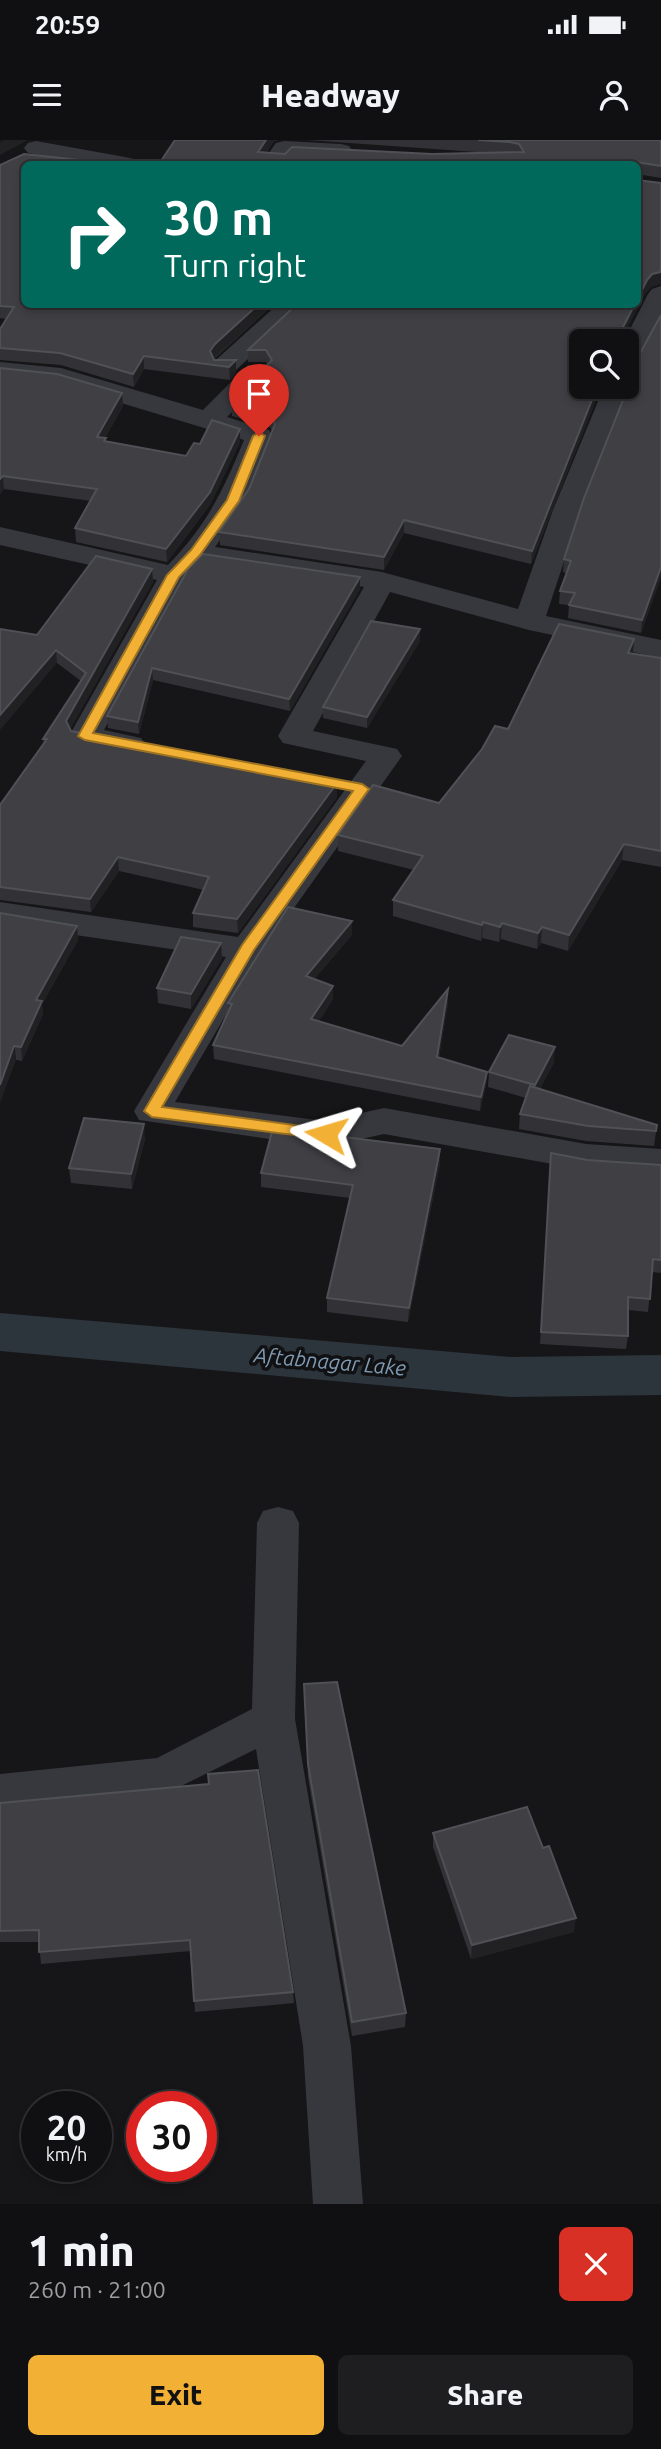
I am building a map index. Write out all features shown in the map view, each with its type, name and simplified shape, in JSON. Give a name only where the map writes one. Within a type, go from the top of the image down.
[{"type":"street","points":[[12,162],[42,144],[113,161]]},
{"type":"street","points":[[276,161],[284,148],[370,152]]},
{"type":"street","points":[[639,337],[661,293]]},
{"type":"street","points":[[209,420],[257,371],[226,365],[290,308]]},
{"type":"street","points":[[0,370],[61,376],[259,436],[233,501],[196,552],[174,575],[85,736],[153,750]]},
{"type":"street","points":[[529,621],[566,510],[612,399]]},
{"type":"street","points":[[0,536],[174,575]]},
{"type":"street","points":[[196,552],[382,581],[529,621],[661,649]]},
{"type":"street","points":[[382,581],[294,736],[386,756],[349,786],[248,948],[152,1111],[326,1134],[384,1121],[586,1157],[661,1162]]},
{"type":"street","points":[[0,913],[248,948]]},
{"type":"street","points":[[278,1523],[273,1719],[327,2046],[338,2204]]},
{"type":"street","points":[[0,1793],[163,1776],[273,1719]]},
{"type":"building","points":[[175,140],[266,140],[258,152],[285,154],[292,147],[432,154],[524,152],[519,144],[478,140],[661,140],[661,166],[641,161],[161,161]]},
{"type":"building","points":[[24,154],[88,161],[21,161],[21,308],[255,308],[210,351],[214,360],[236,360],[229,367],[144,356],[133,374],[60,353],[0,348],[0,329],[14,307],[0,306],[0,165]]},
{"type":"building","points":[[641,180],[661,183],[661,272],[652,274],[641,292]]},
{"type":"building","points":[[293,308],[633,308],[622,329],[569,329],[569,399],[592,399],[532,551],[404,520],[384,557],[219,532],[249,489],[275,424],[270,415],[232,403],[272,360],[266,350],[248,350]]},
{"type":"building","points":[[661,315],[661,567],[642,620],[569,605],[575,593],[560,591],[571,561],[564,559],[584,498],[623,399],[639,399],[639,355]]},
{"type":"building","points":[[0,368],[57,374],[122,393],[97,437],[106,438],[104,441],[186,456],[194,443],[200,444],[212,420],[240,429],[210,492],[166,549],[75,528],[97,489],[3,476],[0,479]]},
{"type":"building","points":[[203,554],[360,577],[289,699],[152,668],[138,722],[107,716],[188,569]]},
{"type":"building","points":[[96,556],[152,569],[66,721],[71,731],[337,783],[237,919],[193,913],[209,877],[118,857],[90,899],[0,887],[0,805],[47,739],[43,739],[86,673],[56,650],[0,715],[0,629],[37,635]]},
{"type":"building","points":[[371,621],[420,629],[367,717],[323,707]]},
{"type":"building","points":[[559,624],[634,639],[628,653],[661,658],[661,851],[624,844],[569,935],[542,927],[538,933],[502,923],[500,927],[483,922],[482,925],[393,900],[423,856],[338,835],[373,785],[439,803],[482,749],[495,726],[508,729]]},
{"type":"building","points":[[288,907],[352,921],[306,976],[333,986],[311,1019],[402,1046],[448,989],[437,1057],[487,1072],[481,1097],[213,1045],[232,1004],[228,1003]]},
{"type":"building","points":[[0,913],[77,926],[36,1000],[42,1001],[21,1047],[14,1046],[0,1085]]},
{"type":"building","points":[[181,937],[221,943],[191,994],[157,988]]},
{"type":"building","points":[[509,1035],[555,1047],[535,1085],[489,1072]]},
{"type":"building","points":[[530,1086],[657,1125],[656,1131],[588,1126],[520,1114]]},
{"type":"building","points":[[84,1118],[144,1124],[131,1174],[69,1168]]},
{"type":"building","points":[[273,1128],[440,1149],[409,1308],[327,1298],[353,1185],[261,1173]]},
{"type":"building","points":[[551,1153],[587,1160],[661,1165],[661,1260],[653,1259],[650,1299],[628,1297],[628,1336],[541,1332]]},
{"type":"building","points":[[337,1682],[406,2013],[352,2022],[308,1764],[304,1684]]},
{"type":"building","points":[[258,1770],[293,1992],[194,2001],[190,1940],[39,1952],[39,1930],[0,1931],[0,1803],[209,1784],[208,1774]]},
{"type":"building","points":[[527,1807],[543,1848],[549,1846],[576,1918],[472,1945],[433,1833]]},
{"type":"waterway","name":"Aftabnagar Lake","points":[[0,1332],[511,1377],[661,1375]]},
{"type":"route","points":[[259,436],[233,501],[196,552],[174,575],[85,736],[362,789],[248,948],[152,1111],[326,1134]]}]
